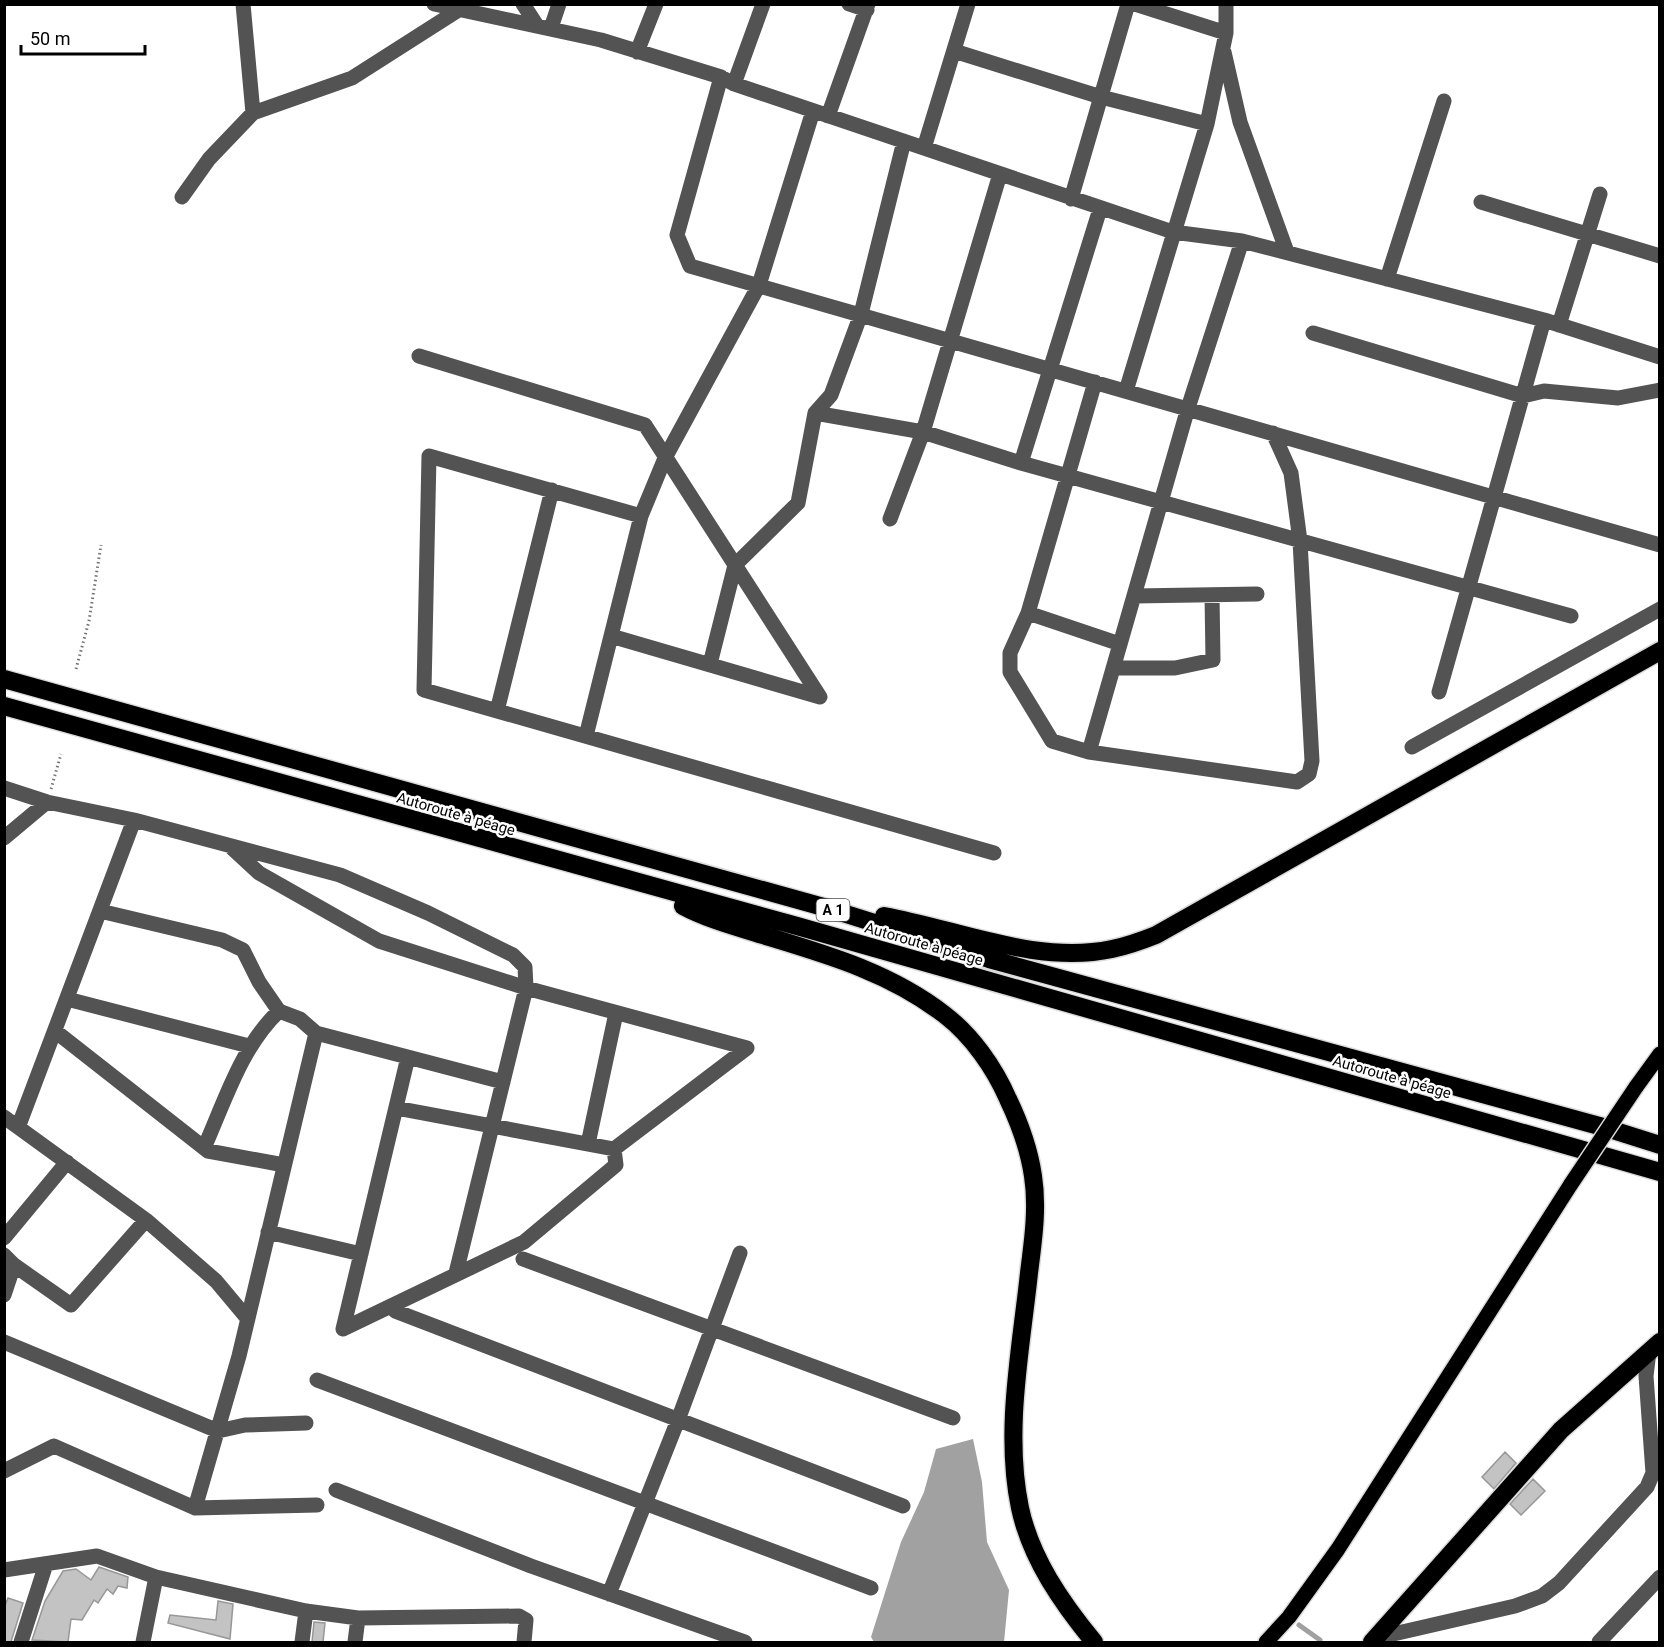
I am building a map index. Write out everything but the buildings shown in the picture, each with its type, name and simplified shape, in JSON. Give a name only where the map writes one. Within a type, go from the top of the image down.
[{"type":"highway","points":[[827,908],[903,919],[1035,950],[1086,952],[1130,945],[1156,935],[1236,891],[1659,651]]},
{"type":"highway","name":"A 1","points":[[4,679],[827,908],[989,959],[1603,1127],[1659,1145]]},
{"type":"highway","name":"Autoroute à péage","points":[[4,706],[653,888],[797,926],[1659,1172]]},
{"type":"highway","points":[[653,888],[687,908],[731,925],[836,957],[882,975],[918,994],[948,1017],[978,1048],[1002,1085],[1023,1132],[1034,1178],[1035,1224],[1017,1386],[1014,1443],[1019,1505],[1024,1527],[1047,1578],[1094,1642]]},
{"type":"highway","points":[[1374,1640],[1561,1430],[1654,1346]]},
{"type":"main road","points":[[1266,1642],[1289,1617],[1344,1539],[1571,1184],[1659,1054]]},
{"type":"main road","points":[[1278,1642],[1289,1617]]},
{"type":"street","points":[[243,4],[254,113]]},
{"type":"street","points":[[434,4],[457,11],[543,26],[728,80],[1173,232],[1242,241],[1287,252],[1544,320],[1659,357]]},
{"type":"street","points":[[523,4],[543,26]]},
{"type":"street","points":[[543,26],[559,4]]},
{"type":"street","points":[[637,52],[656,4]]},
{"type":"street","points":[[763,4],[728,80],[677,235],[690,266],[1659,544]]},
{"type":"street","points":[[586,736],[641,516],[665,458],[759,285],[820,113],[867,7],[849,4]]},
{"type":"street","points":[[924,148],[968,4]]},
{"type":"street","points":[[1071,199],[1128,4]]},
{"type":"street","points":[[1135,4],[1225,40]]},
{"type":"street","points":[[1126,391],[1207,124],[1225,40],[1226,4]]},
{"type":"street","points":[[182,197],[209,159],[254,113],[352,78],[457,11]]},
{"type":"street","points":[[1225,40],[1240,122],[1287,252]]},
{"type":"street","points":[[954,51],[1101,97],[1207,124]]},
{"type":"street","points":[[1387,279],[1444,101]]},
{"type":"street","points":[[710,664],[735,565],[798,503],[814,412],[831,395],[861,314],[904,141]]},
{"type":"street","points":[[890,519],[923,432],[1000,174]]},
{"type":"street","points":[[1560,325],[1600,194]]},
{"type":"street","points":[[1481,202],[1659,256]]},
{"type":"street","points":[[1021,463],[1100,208]]},
{"type":"street","points":[[1089,752],[1163,502],[1188,408],[1242,241]]},
{"type":"street","points":[[1439,692],[1544,320]]},
{"type":"street","points":[[1313,333],[1523,396],[1544,391],[1618,398],[1659,390]]},
{"type":"street","points":[[419,356],[645,425],[820,697],[611,636]]},
{"type":"street","points":[[1095,382],[1028,613],[1010,653],[1010,672],[1052,741],[1089,752],[1297,782],[1309,774],[1312,761],[1300,541],[1291,472],[1273,433]]},
{"type":"street","points":[[814,412],[923,432],[1021,463],[1571,616]]},
{"type":"street","points":[[641,516],[429,456],[424,690],[994,853]]},
{"type":"street","points":[[497,711],[552,490]]},
{"type":"street","points":[[1134,596],[1257,594]]},
{"type":"street","points":[[1113,668],[1175,668],[1214,660],[1212,595]]},
{"type":"street","points":[[1412,747],[1659,609]]},
{"type":"street","points":[[1028,613],[1120,644]]},
{"type":"street","points":[[4,788],[47,802],[134,820],[340,875],[428,913],[513,955],[525,967],[526,988],[456,1273]]},
{"type":"street","points":[[4,838],[47,802]]},
{"type":"street","points":[[19,1125],[134,820]]},
{"type":"street","points":[[228,845],[259,873],[379,940],[526,988],[747,1048],[614,1149],[396,1107]]},
{"type":"street","points":[[100,912],[222,940],[243,950],[259,982],[279,1011],[300,1019],[316,1033],[503,1082]]},
{"type":"street","points":[[67,999],[249,1046]]},
{"type":"street","points":[[204,1148],[249,1046],[264,1025],[279,1011]]},
{"type":"street","points":[[588,1144],[616,1013]]},
{"type":"street","points":[[55,1031],[208,1151],[284,1165]]},
{"type":"street","points":[[195,1508],[218,1431],[247,1318],[316,1033]]},
{"type":"street","points":[[408,1057],[343,1329],[524,1242],[616,1165],[614,1149]]},
{"type":"street","points":[[4,1117],[19,1125],[146,1220],[216,1281],[247,1318]]},
{"type":"street","points":[[4,1238],[68,1161]]},
{"type":"street","points":[[4,1295],[9,1260],[71,1305],[146,1220]]},
{"type":"street","points":[[268,1232],[361,1254]]},
{"type":"street","points":[[609,1594],[678,1420],[740,1252]]},
{"type":"street","points":[[524,1259],[953,1418]]},
{"type":"street","points":[[395,1311],[903,1506]]},
{"type":"street","points":[[4,1342],[218,1431],[245,1425],[306,1422]]},
{"type":"street","points":[[1374,1640],[1515,1606],[1542,1596],[1559,1583],[1647,1487],[1653,1473],[1646,1376],[1654,1346]]},
{"type":"street","points":[[317,1380],[871,1588]]},
{"type":"street","points":[[4,1471],[49,1447],[61,1447],[195,1508],[317,1505]]},
{"type":"street","points":[[336,1490],[609,1594],[745,1642]]},
{"type":"street","points":[[4,1570],[97,1556],[156,1577],[306,1611],[358,1618],[519,1616],[526,1620],[524,1642]]},
{"type":"street","points":[[21,1642],[46,1564]]},
{"type":"street","points":[[143,1642],[156,1577]]},
{"type":"street","points":[[1599,1642],[1659,1577]]},
{"type":"street","points":[[302,1642],[306,1611]]},
{"type":"street","points":[[355,1642],[358,1618]]},
{"type":"path","points":[[76,669],[89,621],[101,545]]},
{"type":"path","points":[[47,802],[61,754]]},
{"type":"shaded area","points":[[973,1439],[982,1482],[987,1542],[1009,1590],[1004,1642],[874,1642],[871,1637],[901,1542],[924,1492],[936,1449]]},
{"type":"waterway","points":[[1299,1625],[1320,1640]]}]
